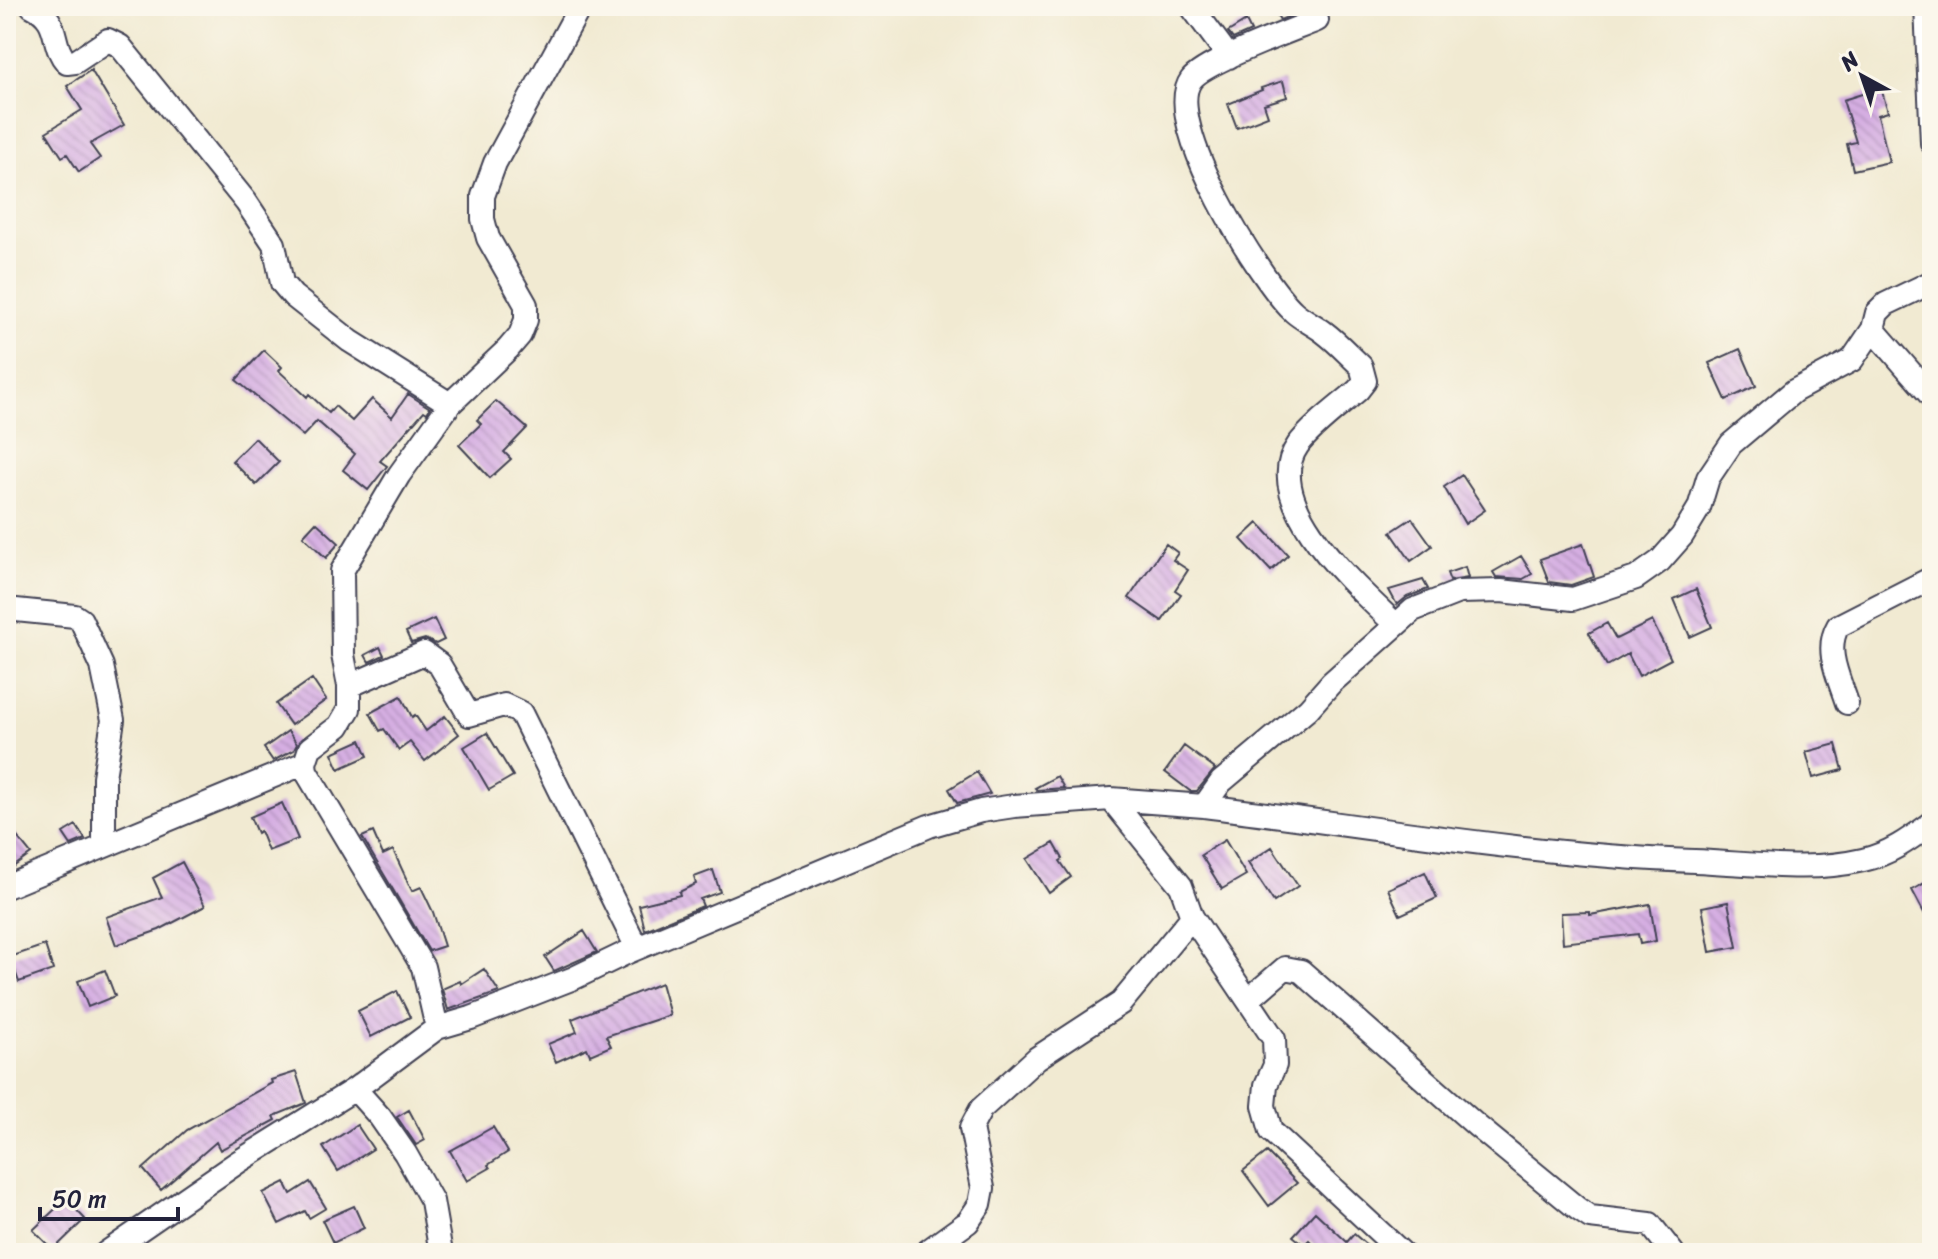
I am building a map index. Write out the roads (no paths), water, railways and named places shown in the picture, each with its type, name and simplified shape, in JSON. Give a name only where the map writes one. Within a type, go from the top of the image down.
[{"type":"street","points":[[32,6],[52,20],[61,56],[67,63],[75,62],[108,40],[120,46],[246,202],[274,244],[282,283],[293,296],[350,341],[450,404]]},
{"type":"street","points":[[437,1028],[423,967],[306,771],[305,763],[310,748],[339,726],[349,709],[349,686],[343,655],[342,571],[399,475],[450,404],[508,349],[520,335],[526,320],[526,305],[488,238],[483,219],[483,196],[495,163],[576,14],[577,6]]},
{"type":"street","points":[[1191,6],[1229,57]]},
{"type":"street","points":[[1926,6],[1932,143]]},
{"type":"street","points":[[1317,20],[1207,65],[1196,74],[1185,91],[1193,138],[1216,199],[1294,313],[1326,333],[1361,366],[1365,377],[1358,390],[1298,446],[1289,471],[1292,491],[1308,530],[1331,561],[1395,624]]},
{"type":"street","points":[[1204,806],[1221,782],[1308,709],[1331,683],[1413,610],[1459,592],[1483,590],[1573,599],[1636,578],[1660,561],[1682,536],[1699,508],[1708,478],[1731,444],[1794,391],[1852,360],[1873,329],[1877,313],[1886,304],[1932,282]]},
{"type":"street","points":[[1873,329],[1932,396]]},
{"type":"street","points":[[1847,703],[1832,652],[1831,641],[1838,626],[1932,578]]},
{"type":"street","points":[[6,609],[75,616],[81,620],[102,666],[113,720],[104,777],[104,846]]},
{"type":"street","points":[[349,686],[424,653],[439,664],[469,715],[504,705],[521,713],[637,948]]},
{"type":"street","points":[[6,887],[305,763]]},
{"type":"street","points":[[1111,799],[1181,886],[1192,917],[1274,1039],[1275,1065],[1266,1085],[1264,1106],[1271,1131],[1402,1253]]},
{"type":"street","points":[[106,1253],[238,1162],[355,1089],[437,1028],[574,978],[637,948],[945,821],[1014,806],[1111,799],[1204,806],[1399,834],[1655,861],[1817,868],[1866,860],[1898,848],[1932,823]]},
{"type":"street","points":[[925,1253],[968,1222],[980,1204],[983,1188],[971,1128],[981,1109],[1037,1058],[1121,1003],[1192,917]]},
{"type":"street","points":[[1248,1000],[1285,968],[1301,971],[1477,1126],[1578,1209],[1590,1217],[1650,1224],[1673,1253]]},
{"type":"street","points":[[355,1089],[380,1117],[405,1153],[432,1201],[441,1253]]}]
